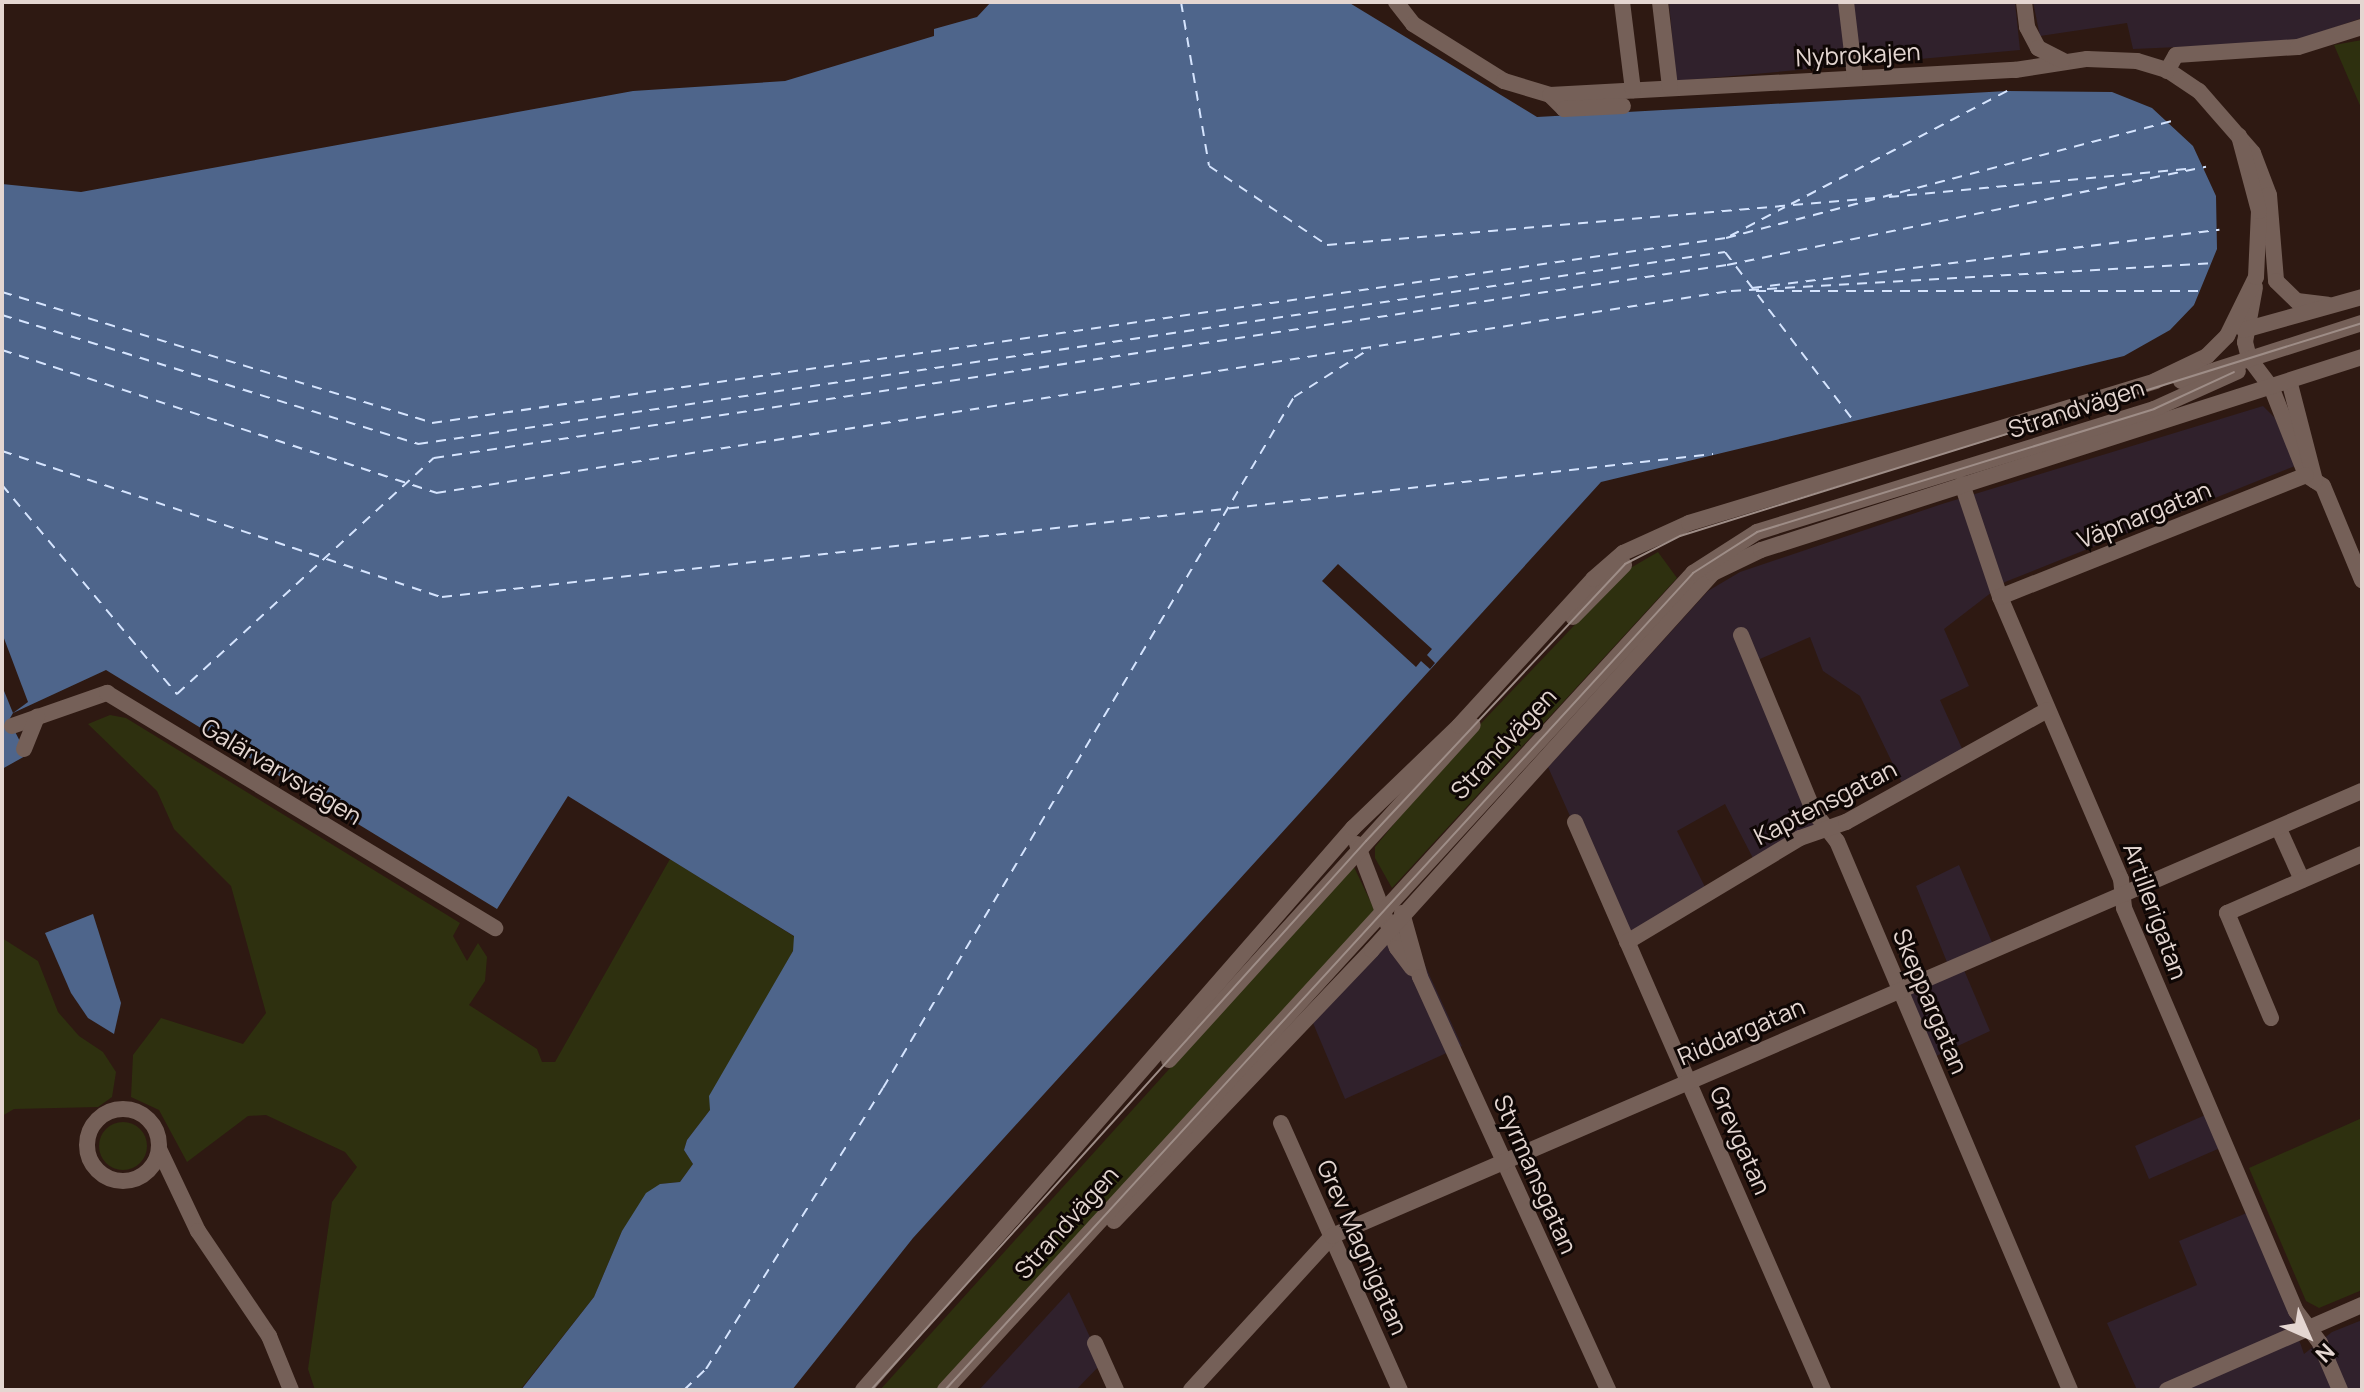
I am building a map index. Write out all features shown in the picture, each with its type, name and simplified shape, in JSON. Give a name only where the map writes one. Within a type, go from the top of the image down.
[{"type":"street","name":"Nybrokajen","points":[[1396,2],[1413,24],[1491,73],[1550,95],[2015,70],[2063,61],[2137,61],[2167,71],[2199,91],[2239,136],[2260,165],[2269,195],[2276,281],[2297,301],[2328,305]]},
{"type":"street","points":[[1622,2],[1633,90]]},
{"type":"street","points":[[1660,2],[1670,87]]},
{"type":"street","points":[[1846,2],[1855,77]]},
{"type":"street","points":[[2024,2],[2027,27],[2038,48],[2049,58],[2063,61]]},
{"type":"street","points":[[2167,71],[2176,55],[2298,47],[2362,27]]},
{"type":"street","name":"Nybrokajen","points":[[1550,95],[1564,109],[1623,106]]},
{"type":"street","points":[[2239,136],[2259,211],[2256,277],[2249,327],[2250,363],[2272,389],[2311,478],[2323,486],[2362,580]]},
{"type":"street","points":[[2227,336],[2256,277]]},
{"type":"street","points":[[2227,336],[2249,327],[2362,297]]},
{"type":"street","points":[[2250,363],[2362,323]]},
{"type":"street","points":[[2250,363],[2362,332]]},
{"type":"street","name":"Strandvägen","points":[[1358,851],[1361,836],[1593,579],[1623,553],[1660,533],[2155,381],[2193,366],[2227,336]]},
{"type":"street","points":[[2290,384],[2362,357]]},
{"type":"street","name":"Strandvägen","points":[[871,1390],[1598,590],[1643,553],[1680,536],[2250,363]]},
{"type":"street","name":"Strandvägen","points":[[945,1390],[1693,573],[1718,553],[1757,532],[2154,409],[2250,363]]},
{"type":"street","points":[[2290,384],[2362,366]]},
{"type":"street","points":[[2290,384],[2311,478]]},
{"type":"street","name":"Strandvägen","points":[[958,1390],[1389,928],[1713,573],[1761,550],[1962,484],[2290,384]]},
{"type":"street","name":"Väpnargatan","points":[[2000,597],[2311,478]]},
{"type":"street","name":"Artillerigatan","points":[[1962,484],[2000,597],[2121,879],[2122,893],[2296,1311],[2310,1329],[2340,1390]]},
{"type":"street","name":"Skeppargatan","points":[[1741,635],[1814,812],[1831,829],[2070,1390]]},
{"type":"street","name":"Galärvarvsvägen","points":[[37,717],[107,693],[495,928]]},
{"type":"street","name":"Kaptensgatan","points":[[1627,942],[1800,838],[1831,829],[2047,710]]},
{"type":"street","points":[[12,726],[37,717]]},
{"type":"street","points":[[24,749],[37,717]]},
{"type":"street","name":"Strandvägen","points":[[863,1390],[1353,828],[1459,726]]},
{"type":"street","name":"Riddargatan","points":[[1191,1390],[1332,1236],[1503,1159],[2362,791]]},
{"type":"street","name":"Grevgatan","points":[[1575,822],[1823,1390]]},
{"type":"street","points":[[2279,829],[2302,880]]},
{"type":"street","name":"Styrmansgatan","points":[[1358,851],[1404,960],[1420,977]]},
{"type":"street","points":[[2271,1018],[2227,913],[2362,854]]},
{"type":"street","name":"Styrmansgatan","points":[[1402,913],[1420,977],[1608,1390]]},
{"type":"street","points":[[174,1182],[145,1174],[122,1181],[99,1173],[87,1152],[90,1129],[107,1112],[129,1109],[149,1120],[159,1149],[198,1231],[269,1336],[291,1390]]},
{"type":"street","name":"Grev Magnigatan","points":[[1281,1123],[1400,1390]]},
{"type":"street","points":[[145,1174],[159,1149]]},
{"type":"street","points":[[2167,1390],[2362,1305]]},
{"type":"street","points":[[1095,1343],[1116,1390]]},
{"type":"shaded area","points":[[1669,2],[2015,2],[2020,50],[1676,81]]},
{"type":"shaded area","points":[[2033,2],[2362,2],[2362,18],[2292,42],[2133,49],[2127,23],[2040,36]]},
{"type":"shaded area","points":[[2263,406],[2275,418],[2295,466],[2005,582],[1944,629],[1969,686],[1940,700],[1964,753],[1904,787],[1860,696],[1823,671],[1810,637],[1753,662],[1826,829],[1755,862],[1725,804],[1677,831],[1707,891],[1626,941],[1548,767],[1708,591],[1740,572],[1942,504]]},
{"type":"shaded area","points":[[1959,865],[1994,947],[1961,963],[1990,1031],[1932,1058],[1901,988],[1949,967],[1916,886]]},
{"type":"shaded area","points":[[1406,924],[1462,1046],[1345,1099],[1313,1023]]},
{"type":"shaded area","points":[[2212,1112],[2227,1145],[2149,1179],[2135,1146]]},
{"type":"shaded area","points":[[2254,1210],[2304,1354],[2332,1332],[2362,1320],[2362,1390],[2137,1390],[2107,1323],[2197,1285],[2179,1241]]},
{"type":"shaded area","points":[[1069,1292],[1102,1363],[1076,1390],[979,1390]]},
{"type":"green space","points":[[2362,40],[2362,110],[2334,45]]},
{"type":"green space","points":[[1658,552],[1677,578],[1392,888],[1375,858],[1375,847],[1449,757],[1627,570]]},
{"type":"green space","points":[[110,715],[126,718],[460,923],[453,936],[467,961],[478,943],[487,957],[485,981],[469,1005],[537,1049],[542,1062],[555,1062],[670,859],[795,937],[793,951],[710,1110],[687,1140],[684,1150],[693,1164],[680,1182],[660,1184],[622,1231],[594,1297],[520,1390],[315,1390],[308,1369],[332,1202],[357,1167],[345,1152],[266,1115],[248,1116],[187,1162],[159,1110],[131,1097],[133,1055],[161,1018],[243,1044],[266,1013],[231,886],[174,829],[157,791],[88,724]]},
{"type":"green space","points":[[1353,865],[1375,911],[938,1390],[880,1390]]},
{"type":"green space","points":[[2,938],[38,961],[58,1012],[79,1036],[103,1052],[116,1072],[112,1097],[98,1107],[14,1109],[2,1116]]},
{"type":"green space","points":[[2362,1118],[2362,1290],[2319,1308],[2306,1301],[2249,1168]]},
{"type":"green space","points":[[123,1122],[140,1129],[147,1146],[140,1163],[123,1170],[106,1163],[99,1146],[106,1129]]},
{"type":"water","points":[[991,2],[1348,2],[1537,117],[2007,91],[2112,92],[2152,108],[2193,146],[2216,196],[2217,249],[2194,305],[2170,330],[2124,356],[1601,482],[913,1238],[792,1390],[521,1390],[594,1297],[622,1231],[646,1193],[660,1184],[680,1182],[693,1164],[684,1150],[687,1140],[710,1110],[709,1096],[793,951],[794,936],[568,796],[497,909],[106,670],[13,713],[9,720],[27,755],[2,769],[2,184],[81,192],[633,91],[785,81],[934,36],[934,29],[977,17]]},
{"type":"water","points":[[93,914],[121,1003],[114,1034],[88,1018],[71,993],[45,933]]},
{"type":"pier","points":[[1338,564],[1432,649],[1427,655],[1435,663],[1430,669],[1421,661],[1416,667],[1322,581]]},
{"type":"pier","points":[[2,633],[28,702],[13,713],[2,686]]},
{"type":"ferry route","points":[[1181,2],[1209,166],[1327,245],[1875,198]]},
{"type":"ferry route","points":[[1791,204],[2007,91]]},
{"type":"ferry route","points":[[2,292],[432,423],[1726,238],[2171,121]]},
{"type":"ferry route","points":[[2,485],[177,694],[434,458],[1727,265],[2206,167]]},
{"type":"ferry route","points":[[1889,197],[2194,168]]},
{"type":"ferry route","points":[[1730,236],[1785,207]]},
{"type":"ferry route","points":[[1752,288],[2219,230]]},
{"type":"ferry route","points":[[2,315],[418,444],[1725,252],[1853,420]]},
{"type":"ferry route","points":[[2,350],[436,493],[1731,291],[2215,263]]},
{"type":"ferry route","points":[[1756,291],[2203,291]]},
{"type":"ferry route","points":[[684,1390],[706,1369],[883,1088],[1294,397],[1371,348]]},
{"type":"ferry route","points":[[2,451],[442,597],[1713,454]]},
{"type":"tram line","points":[[871,1390],[1366,841],[1625,564],[1680,536],[2362,323]]},
{"type":"tram line","points":[[945,1390],[1693,573],[1757,532],[2154,409],[2234,372]]}]
